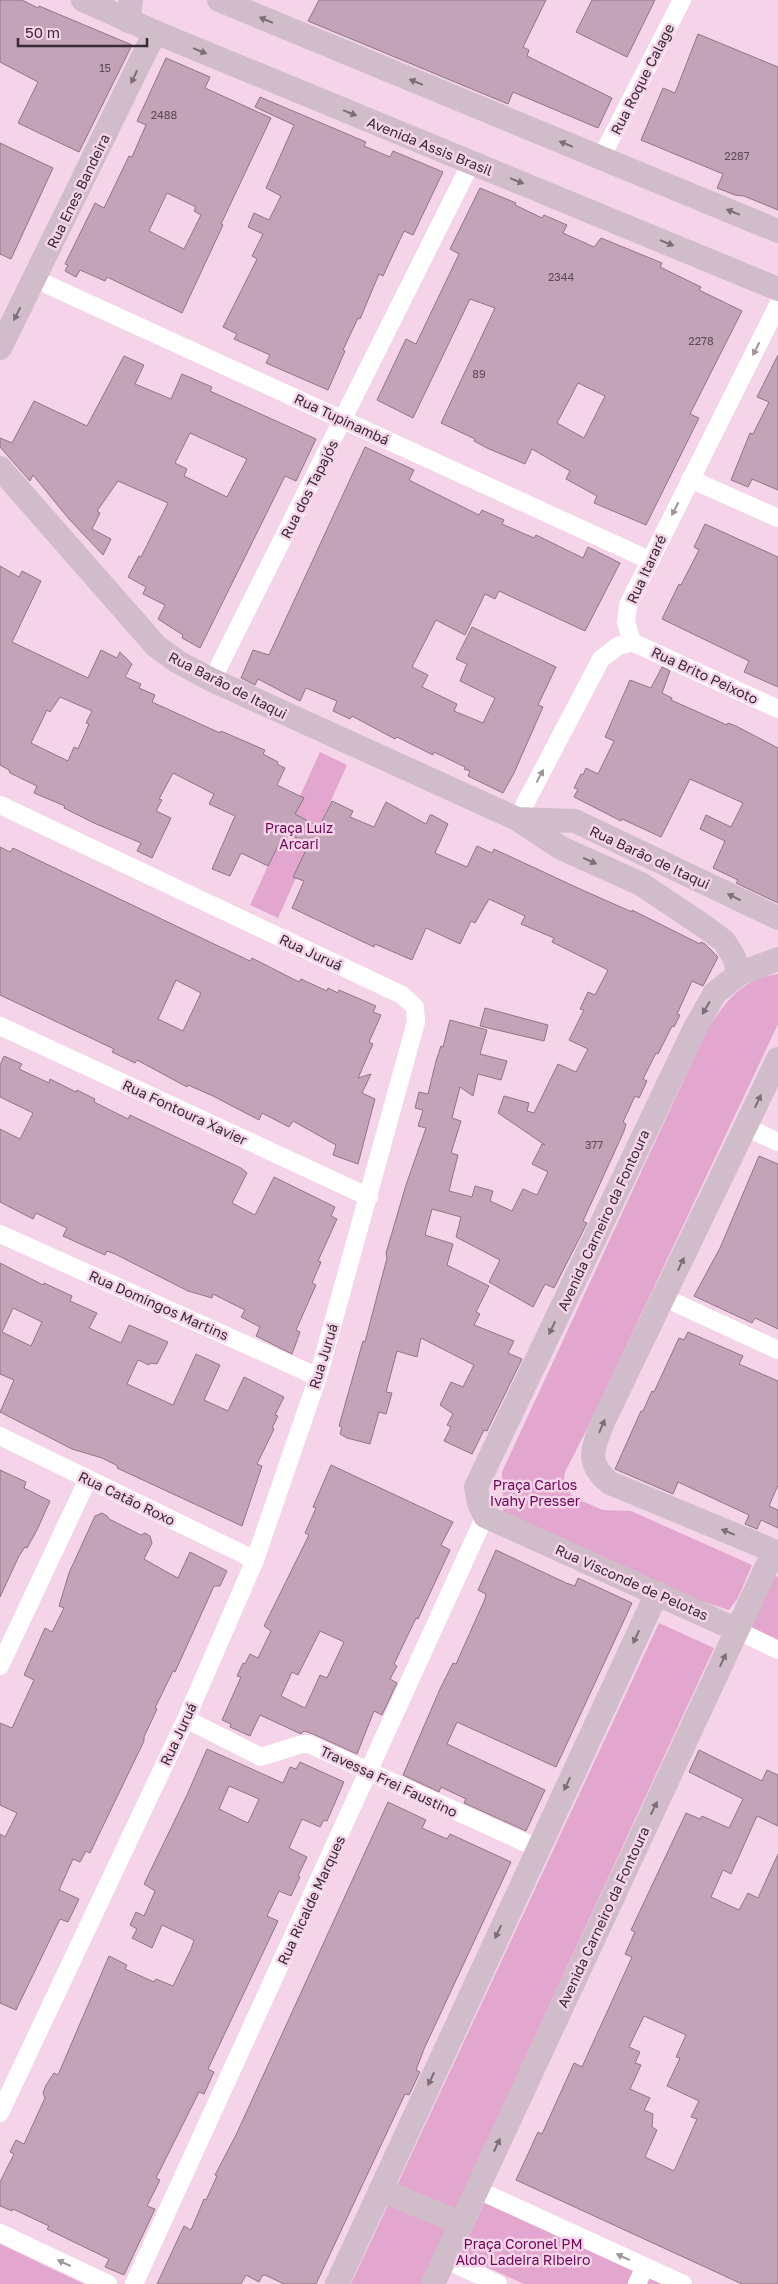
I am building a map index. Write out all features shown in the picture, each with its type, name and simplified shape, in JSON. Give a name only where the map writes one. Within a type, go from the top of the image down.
[{"type":"main road","name":"Avenida Assis Brasil","points":[[83,0],[129,10],[155,32],[778,289]]},
{"type":"main road","points":[[220,0],[778,231]]},
{"type":"main road","name":"Rua Enes Bandeira","points":[[0,348],[155,32]]},
{"type":"main road","name":"Rua Barão de Itaqui","points":[[0,468],[156,646],[178,662],[212,680],[517,819],[561,848],[641,884],[724,941],[734,957],[739,974]]},
{"type":"main road","name":"Rua Barão de Itaqui","points":[[517,819],[575,822],[778,918]]},
{"type":"main road","points":[[561,848],[575,822]]},
{"type":"main road","name":"Avenida Carneiro da Fontoura","points":[[485,1516],[479,1503],[476,1488],[695,1028],[714,993],[739,974],[778,959]]},
{"type":"main road","points":[[776,1552],[610,1483],[597,1472],[593,1458],[594,1444],[778,1058]]},
{"type":"main road","name":"Rua Visconde de Pelotas","points":[[485,1516],[738,1630]]},
{"type":"main road","name":"Avenida Carneiro da Fontoura","points":[[433,2284],[776,1552]]},
{"type":"main road","points":[[337,2284],[537,1848],[657,1593]]},
{"type":"main road","points":[[380,2190],[461,2223]]},
{"type":"street","name":"Rua Roque Calage","points":[[601,158],[682,0]]},
{"type":"street","name":"Rua dos Tapajós","points":[[212,680],[471,163]]},
{"type":"street","name":"Rua Tupinambá","points":[[35,279],[649,560]]},
{"type":"street","name":"Rua Itararé","points":[[632,642],[626,622],[628,605],[778,305]]},
{"type":"street","points":[[690,479],[778,518]]},
{"type":"street","points":[[517,819],[601,660],[618,646],[632,642]]},
{"type":"street","name":"Rua Brito Peixoto","points":[[632,642],[778,709]]},
{"type":"street","name":"Rua Juruá","points":[[0,805],[402,995],[415,1007],[416,1022],[318,1376],[255,1560],[186,1719],[0,2113]]},
{"type":"street","name":"Rua Fontoura Xavier","points":[[0,1026],[369,1197]]},
{"type":"street","points":[[746,1127],[778,1142]]},
{"type":"street","name":"Rua Domingos Martins","points":[[0,1234],[318,1376]]},
{"type":"street","points":[[665,1298],[778,1350]]},
{"type":"street","name":"Rua Catão Roxo","points":[[0,1436],[255,1560]]},
{"type":"street","points":[[0,1666],[88,1479]]},
{"type":"street","name":"Rua Ricalde Marques","points":[[134,2284],[485,1516]]},
{"type":"street","name":"Rua Visconde de Pelotas","points":[[738,1630],[778,1650]]},
{"type":"street","name":"Travessa Frei Faustino","points":[[186,1719],[261,1757],[302,1744],[309,1744],[537,1848]]},
{"type":"street","points":[[476,2189],[684,2284]]},
{"type":"street","points":[[0,2233],[108,2284]]},
{"type":"street","points":[[444,2259],[498,2284]]},
{"type":"street","points":[[637,2284],[645,2266]]},
{"type":"green space","name":"Praça Luiz Arcari","points":[[320,752],[347,765],[278,918],[250,905]]},
{"type":"green space","name":"Praça Carlos Ivahy Presser","points":[[778,974],[778,1024],[565,1472],[564,1480],[571,1494],[577,1499],[603,1510],[631,1511],[752,1565],[738,1598],[729,1610],[701,1601],[503,1514],[502,1472],[707,1030],[736,993],[754,981]]},
{"type":"green space","points":[[770,1573],[778,1577],[778,1641],[749,1627]]},
{"type":"green space","points":[[659,1623],[714,1648],[421,2284],[351,2284]]},
{"type":"green space","name":"Praça Coronel PM Aldo Ladeira Ribeiro","points":[[485,2201],[665,2284],[524,2284],[460,2255]]},
{"type":"green space","points":[[0,2244],[84,2284],[0,2284]]},
{"type":"building","points":[[0,0],[22,0],[132,45],[79,152],[18,123],[38,82],[0,62]]},
{"type":"building","points":[[319,0],[546,0],[523,47],[529,50],[527,56],[612,98],[598,128],[513,92],[508,104],[308,21]]},
{"type":"building","points":[[592,0],[655,0],[627,57],[576,32]]},
{"type":"building","points":[[698,34],[778,67],[778,210],[744,196],[735,195],[717,188],[723,174],[641,140],[663,88],[675,93]]},
{"type":"building","points":[[166,58],[210,77],[205,88],[271,118],[182,313],[107,277],[105,281],[80,270],[76,277],[65,271],[68,265],[65,264],[95,203],[104,208],[129,156],[132,157],[146,125],[137,121]],"holes":[[[167,193],[196,207],[194,211],[201,215],[184,249],[149,231]]]},
{"type":"building","points":[[260,97],[366,142],[364,146],[390,157],[393,151],[443,172],[413,235],[404,231],[383,276],[379,274],[360,319],[358,318],[343,350],[345,351],[328,390],[266,363],[270,355],[234,339],[237,334],[223,327],[257,259],[252,256],[263,234],[248,227],[254,213],[269,220],[281,196],[266,188],[294,125],[255,107]]},
{"type":"building","points":[[0,143],[53,168],[11,259],[0,254]]},
{"type":"building","points":[[480,188],[516,203],[515,205],[542,218],[544,215],[567,225],[563,233],[594,247],[601,238],[662,263],[660,267],[701,287],[699,290],[742,311],[690,414],[699,418],[646,525],[594,503],[597,496],[566,479],[570,471],[532,449],[525,464],[487,448],[474,441],[475,439],[441,423],[495,308],[470,299],[413,418],[377,400],[406,339],[416,344],[459,254],[450,249]],"holes":[[[578,383],[605,396],[584,438],[557,423]]]},
{"type":"building","points":[[778,355],[778,490],[752,479],[748,487],[731,480],[750,433],[753,434],[769,402],[757,397]]},
{"type":"building","points":[[124,356],[144,365],[135,384],[171,399],[182,374],[212,387],[210,391],[316,439],[296,481],[285,476],[200,648],[182,638],[183,635],[158,619],[165,605],[143,594],[146,587],[128,577],[139,556],[141,557],[168,503],[118,481],[97,511],[100,513],[92,529],[111,539],[103,555],[69,519],[33,475],[30,481],[0,447],[0,438],[12,443],[34,401],[87,426]],"holes":[[[190,433],[247,459],[227,497],[184,476],[187,469],[175,463]]]},
{"type":"building","points":[[365,447],[414,470],[409,480],[479,515],[482,510],[504,520],[502,524],[534,538],[536,535],[583,558],[588,547],[620,563],[585,631],[499,591],[495,599],[485,594],[465,635],[436,620],[412,667],[428,675],[422,687],[457,704],[454,711],[483,723],[495,698],[460,681],[467,664],[456,659],[472,627],[556,667],[538,705],[543,707],[514,773],[503,793],[468,776],[470,771],[464,769],[465,767],[434,752],[433,755],[397,737],[395,739],[352,716],[350,719],[333,711],[337,701],[306,688],[300,701],[258,679],[255,685],[241,678],[253,650],[269,655]]},
{"type":"building","points":[[705,524],[778,557],[778,687],[744,672],[749,661],[662,619],[679,584],[681,585],[699,550],[694,547]]},
{"type":"building","points":[[0,566],[19,577],[22,571],[41,581],[12,642],[88,678],[101,650],[117,658],[120,652],[132,664],[125,677],[141,684],[139,688],[155,695],[152,702],[220,733],[221,731],[265,750],[263,754],[285,768],[277,785],[304,798],[295,814],[319,827],[332,801],[353,811],[350,817],[374,827],[386,802],[426,824],[430,815],[432,815],[448,824],[435,853],[467,867],[477,846],[492,853],[494,849],[632,912],[632,910],[700,944],[701,942],[718,957],[703,986],[692,981],[677,1014],[680,1015],[674,1027],[672,1026],[658,1054],[656,1053],[643,1079],[647,1081],[639,1098],[635,1096],[623,1122],[626,1124],[624,1131],[583,1221],[587,1223],[554,1288],[545,1284],[533,1307],[489,1282],[500,1260],[456,1237],[461,1217],[432,1209],[425,1235],[453,1244],[447,1265],[489,1286],[476,1312],[480,1314],[474,1325],[514,1341],[508,1353],[522,1359],[487,1431],[484,1430],[472,1454],[444,1441],[451,1427],[447,1425],[453,1414],[440,1405],[451,1382],[463,1387],[474,1365],[421,1338],[417,1357],[397,1351],[386,1392],[392,1393],[386,1414],[379,1412],[370,1444],[347,1438],[340,1434],[342,1427],[339,1426],[363,1341],[365,1342],[387,1258],[386,1253],[406,1185],[426,1128],[418,1126],[423,1110],[415,1108],[419,1092],[428,1094],[436,1061],[441,1046],[443,1047],[450,1020],[487,1030],[480,1054],[507,1061],[501,1080],[478,1074],[473,1096],[460,1087],[452,1118],[461,1121],[451,1153],[458,1155],[449,1191],[472,1197],[475,1186],[493,1191],[490,1201],[512,1211],[523,1189],[537,1195],[548,1172],[532,1164],[542,1144],[545,1145],[498,1113],[504,1096],[529,1103],[527,1111],[534,1113],[558,1064],[576,1072],[588,1049],[569,1040],[584,1010],[580,1009],[588,992],[595,995],[608,970],[552,942],[554,938],[521,924],[525,916],[489,899],[475,923],[471,921],[460,944],[426,928],[412,960],[375,944],[374,947],[292,908],[304,881],[293,877],[309,844],[285,832],[268,866],[241,853],[230,876],[212,869],[235,816],[209,804],[214,794],[173,773],[159,799],[162,800],[156,811],[171,818],[152,858],[137,851],[141,843],[94,823],[64,808],[65,806],[34,793],[37,786],[10,773],[9,770],[0,765]],"holes":[[[60,697],[92,711],[86,723],[89,724],[78,749],[74,747],[68,761],[31,743],[47,710],[50,712]]]},
{"type":"building","points":[[662,667],[670,671],[662,693],[672,698],[671,700],[727,725],[728,723],[736,726],[778,748],[778,903],[736,883],[738,880],[713,868],[725,841],[700,829],[706,815],[731,827],[743,803],[690,779],[661,837],[622,819],[621,821],[574,797],[578,789],[574,788],[581,774],[583,775],[586,768],[598,774],[614,741],[605,737],[630,680],[651,688]]},
{"type":"building","points":[[0,847],[10,852],[13,848],[250,961],[252,958],[299,982],[301,979],[327,991],[328,988],[338,993],[339,990],[376,1006],[373,1012],[381,1015],[369,1042],[373,1044],[358,1078],[371,1074],[362,1093],[375,1099],[358,1164],[333,1155],[336,1145],[293,1121],[289,1127],[262,1113],[259,1120],[213,1096],[188,1085],[187,1087],[137,1060],[135,1063],[112,1052],[114,1049],[0,995]],"holes":[[[176,980],[201,993],[183,1031],[158,1019]]]},
{"type":"building","points":[[485,1008],[548,1025],[544,1041],[480,1026]]},
{"type":"building","points":[[4,1056],[22,1064],[19,1069],[49,1083],[50,1079],[76,1092],[77,1090],[95,1099],[94,1102],[128,1119],[130,1115],[241,1168],[247,1173],[232,1203],[255,1215],[274,1177],[335,1207],[331,1216],[337,1219],[318,1261],[321,1262],[312,1283],[316,1285],[296,1330],[300,1332],[292,1354],[256,1336],[260,1327],[241,1317],[245,1310],[213,1294],[212,1298],[188,1291],[115,1254],[107,1251],[105,1255],[63,1236],[67,1228],[36,1213],[33,1219],[0,1202],[0,1129],[20,1139],[33,1113],[0,1097],[0,1065]]},
{"type":"building","points":[[759,1156],[778,1164],[778,1329],[755,1318],[752,1323],[694,1296],[720,1248]]},
{"type":"building","points":[[0,1263],[43,1285],[44,1283],[72,1296],[70,1301],[97,1313],[89,1328],[121,1343],[129,1325],[168,1342],[157,1364],[150,1363],[149,1365],[138,1360],[127,1384],[173,1405],[196,1354],[220,1365],[204,1400],[228,1411],[244,1377],[284,1397],[275,1415],[278,1416],[272,1428],[274,1429],[257,1464],[262,1466],[242,1526],[117,1468],[118,1466],[102,1458],[72,1449],[0,1412],[14,1380],[0,1374]],"holes":[[[13,1308],[42,1322],[31,1346],[2,1332]]]},
{"type":"building","points":[[688,1332],[743,1356],[739,1364],[778,1381],[778,1485],[769,1506],[778,1510],[778,1528],[761,1520],[757,1529],[745,1524],[749,1515],[678,1482],[673,1494],[615,1469],[641,1411],[643,1411],[652,1391],[654,1392],[679,1338],[684,1340]]},
{"type":"building","points":[[331,1465],[453,1522],[441,1545],[450,1550],[418,1619],[416,1618],[394,1664],[397,1666],[390,1679],[397,1683],[382,1715],[374,1711],[357,1754],[313,1734],[304,1731],[301,1734],[260,1715],[250,1736],[230,1727],[231,1724],[222,1720],[241,1677],[237,1676],[243,1663],[245,1664],[250,1654],[258,1658],[271,1631],[264,1626],[309,1535],[305,1533],[316,1508],[313,1507]],"holes":[[[320,1631],[344,1642],[327,1678],[320,1675],[305,1708],[281,1696],[292,1672],[298,1675]]]},
{"type":"building","points":[[0,1470],[26,1482],[24,1488],[50,1501],[27,1548],[25,1547],[19,1556],[0,1597]]},
{"type":"building","points":[[102,1513],[109,1519],[141,1535],[145,1533],[150,1536],[152,1543],[144,1559],[178,1578],[190,1552],[227,1571],[220,1586],[214,1586],[175,1672],[173,1671],[155,1708],[157,1709],[144,1737],[144,1741],[90,1853],[86,1851],[80,1862],[73,1859],[59,1890],[79,1899],[68,1922],[60,1919],[16,2010],[0,2003],[0,1834],[5,1837],[17,1813],[0,1805],[0,1723],[12,1728],[34,1680],[24,1675],[45,1628],[52,1632],[64,1608],[59,1606],[69,1573],[95,1516]]},
{"type":"building","points":[[496,1550],[566,1583],[575,1586],[578,1578],[632,1603],[556,1767],[457,1722],[447,1744],[545,1790],[526,1831],[464,1803],[466,1799],[441,1787],[439,1792],[403,1775],[440,1689],[453,1663],[456,1664],[485,1599],[486,1594],[478,1590]]},
{"type":"building","points":[[207,1749],[283,1783],[290,1767],[296,1769],[300,1762],[344,1782],[327,1821],[324,1820],[320,1827],[302,1819],[289,1848],[307,1857],[298,1876],[300,1877],[291,1896],[279,1891],[267,1916],[278,1921],[208,2069],[214,2072],[204,2094],[199,2092],[156,2178],[160,2180],[147,2206],[155,2209],[124,2275],[105,2267],[109,2259],[47,2229],[49,2226],[13,2209],[12,2211],[0,2206],[0,2182],[14,2154],[10,2152],[16,2140],[24,2144],[45,2098],[43,2093],[46,2085],[54,2073],[58,2075],[109,1956],[127,1965],[125,1969],[154,1982],[156,1979],[173,1986],[191,1949],[194,1940],[162,1925],[152,1948],[132,1938],[137,1929],[130,1925],[136,1912],[144,1916],[155,1891],[144,1884]],"holes":[[[229,1786],[259,1799],[248,1823],[219,1809]]]},
{"type":"building","points":[[699,1750],[762,1781],[767,1770],[778,1775],[778,1826],[757,1816],[731,1874],[723,1870],[711,1897],[739,1910],[748,1893],[758,1898],[778,1854],[778,2284],[742,2284],[516,2180],[538,2132],[542,2134],[574,2063],[582,2067],[632,1957],[625,1954],[635,1932],[631,1930],[686,1813],[700,1819],[702,1816],[729,1828],[743,1799],[689,1772]],"holes":[[[644,2016],[686,2035],[676,2057],[680,2058],[667,2086],[699,2101],[691,2117],[697,2119],[674,2171],[645,2157],[657,2130],[652,2127],[653,2114],[644,2110],[650,2098],[630,2089],[641,2065],[635,2063],[640,2052],[629,2047]]]},
{"type":"building","points":[[388,1802],[426,1820],[422,1828],[447,1839],[450,1834],[511,1862],[424,2049],[416,2070],[420,2072],[409,2095],[405,2094],[316,2284],[284,2284],[265,2275],[262,2276],[259,2282],[246,2275],[241,2284],[157,2284],[184,2226],[191,2230],[204,2199],[206,2200],[217,2176],[215,2175],[236,2135]]}]
